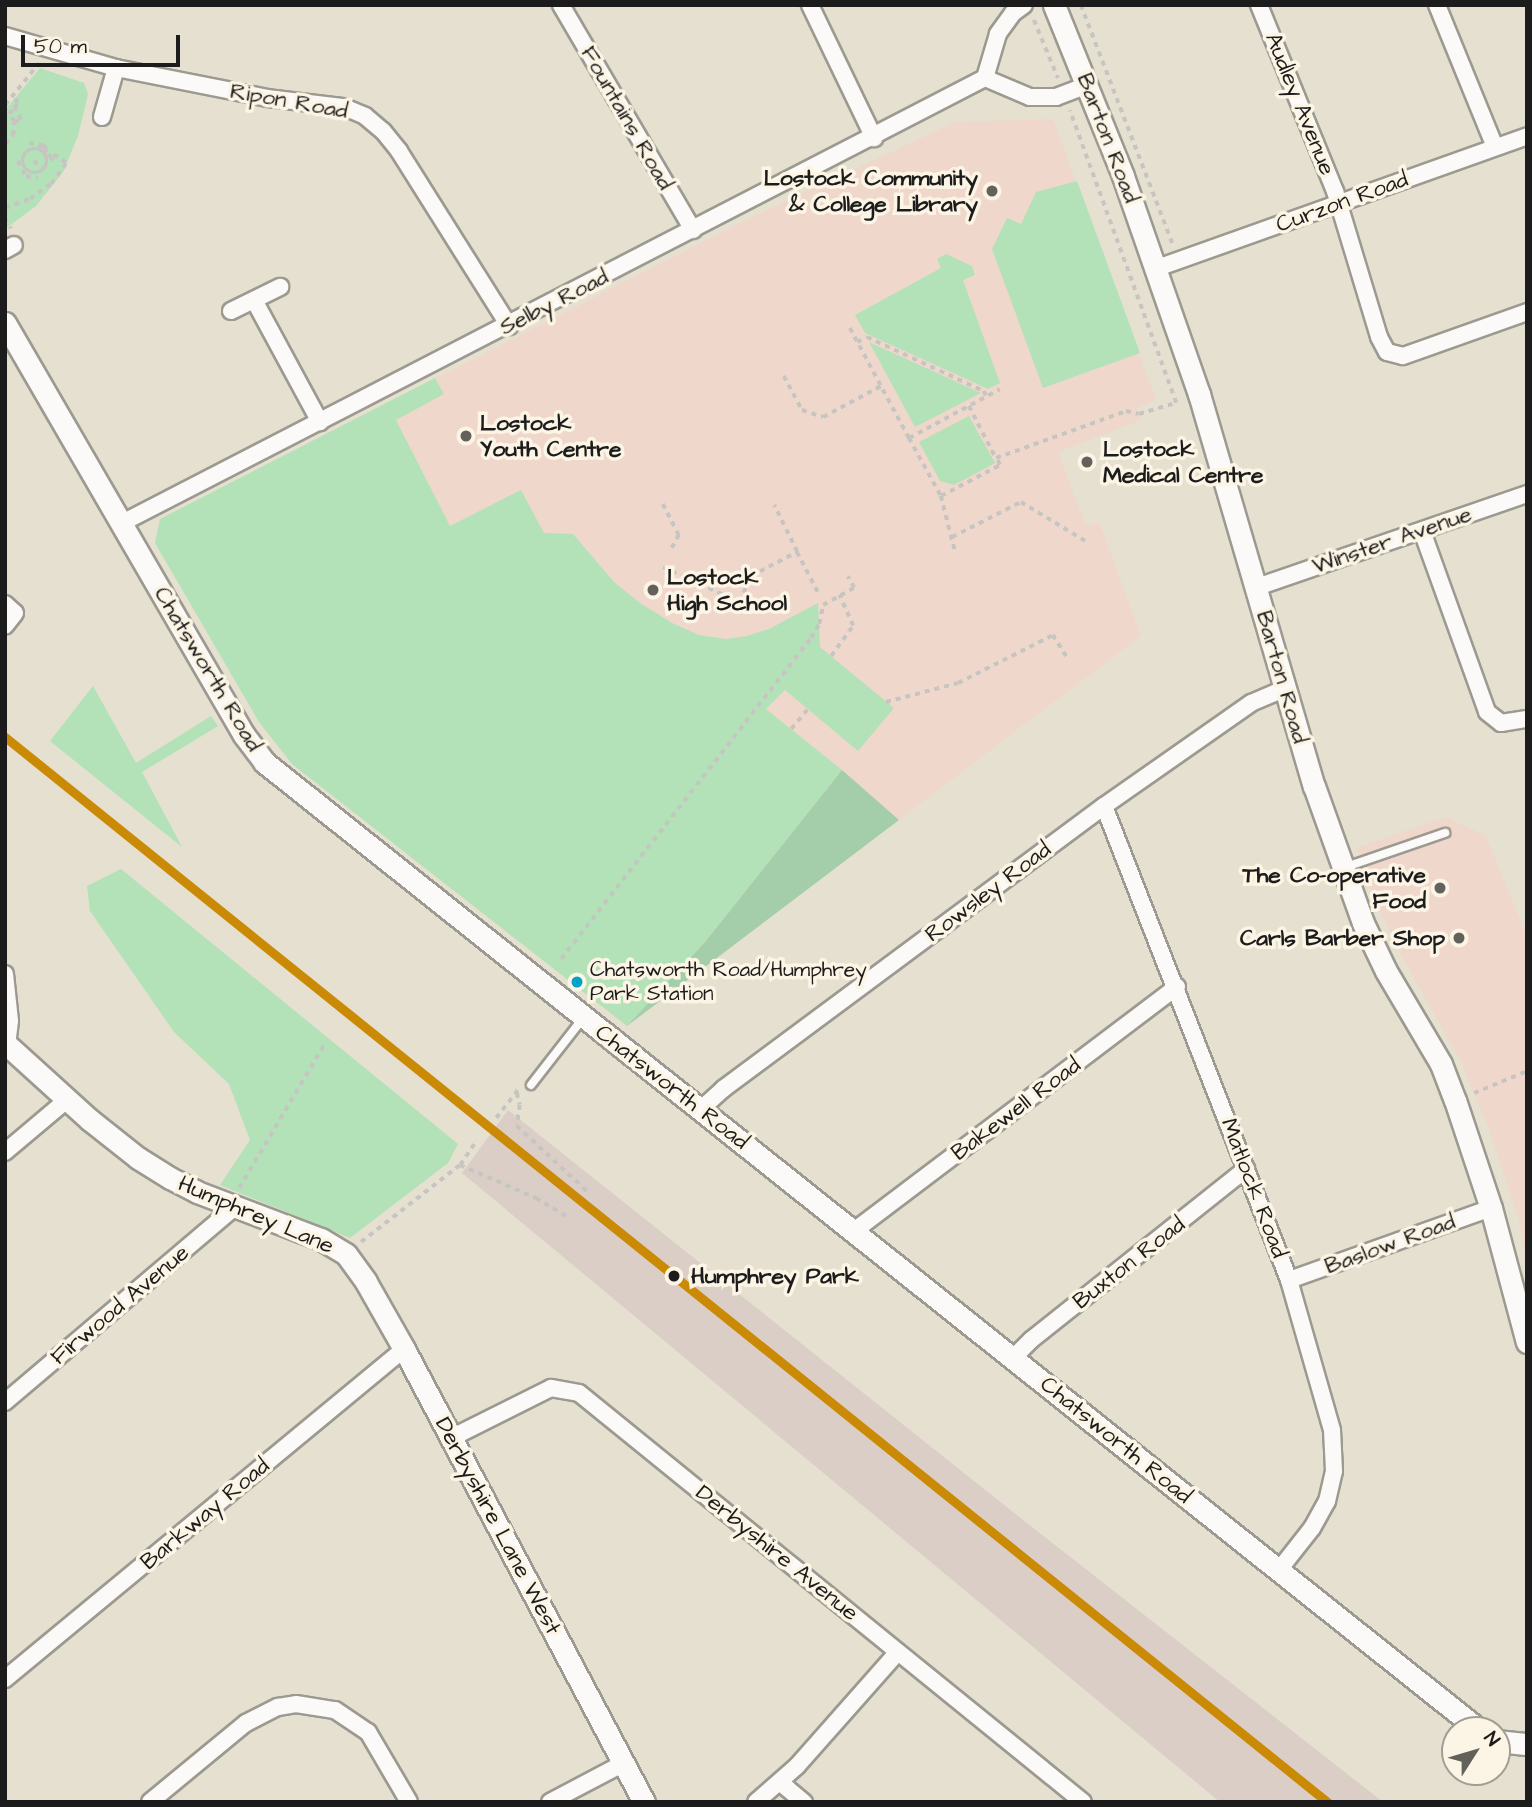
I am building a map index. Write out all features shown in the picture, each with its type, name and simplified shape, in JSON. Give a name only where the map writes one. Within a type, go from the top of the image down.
[{"type":"street","name":"Fountains Road","points":[[561,5],[693,230]]},
{"type":"street","points":[[810,5],[874,138]]},
{"type":"street","name":"Barton Road","points":[[1054,5],[1157,268],[1199,394],[1257,587],[1284,689],[1343,867],[1363,923],[1386,971],[1432,1045],[1455,1100],[1491,1208],[1527,1342]]},
{"type":"street","name":"Audley Avenue","points":[[1259,5],[1338,203],[1379,337],[1391,355],[1409,354],[1527,312]]},
{"type":"street","points":[[1437,5],[1495,147]]},
{"type":"street","points":[[1028,11],[1013,13],[998,34],[985,78],[1030,97],[1064,94],[1087,85]]},
{"type":"street","name":"Ripon Road","points":[[5,36],[116,68],[267,98],[344,107],[365,116],[383,131],[398,151],[509,326]]},
{"type":"street","points":[[102,117],[116,68]]},
{"type":"street","name":"Selby Road","points":[[122,523],[874,138],[985,78]]},
{"type":"street","name":"Curzon Road","points":[[1157,268],[1527,136]]},
{"type":"street","points":[[231,311],[280,287]]},
{"type":"street","points":[[254,300],[320,422]]},
{"type":"street","name":"Chatsworth Road","points":[[5,323],[244,735],[264,762],[1462,1716]]},
{"type":"street","name":"Winster Avenue","points":[[1257,587],[1527,494]]},
{"type":"street","points":[[1422,531],[1487,712],[1502,723],[1527,719]]},
{"type":"street","points":[[5,604],[15,613],[5,626]]},
{"type":"street","name":"Rowsley Road","points":[[701,1109],[723,1088],[1104,806],[1251,702],[1284,689]]},
{"type":"street","name":"Matlock Road","points":[[1104,806],[1290,1280],[1332,1430],[1334,1471],[1322,1510],[1279,1570]]},
{"type":"street","points":[[5,974],[10,1021],[6,1043]]},
{"type":"street","name":"Bakewell Road","points":[[854,1231],[1177,988]]},
{"type":"street","name":"Humphrey Lane","points":[[6,1043],[138,1158],[188,1188],[321,1239],[346,1254]]},
{"type":"street","points":[[5,1152],[68,1099]]},
{"type":"street","name":"Buxton Road","points":[[1013,1359],[1031,1340],[1246,1170]]},
{"type":"street","name":"Firwood Avenue","points":[[5,1402],[232,1205]]},
{"type":"street","name":"Baslow Road","points":[[1290,1280],[1491,1208]]},
{"type":"street","name":"Derbyshire Lane West","points":[[346,1254],[366,1282],[404,1349],[645,1802]]},
{"type":"street","name":"Barkway Road","points":[[5,1679],[404,1349]]},
{"type":"street","name":"Derbyshire Avenue","points":[[451,1438],[544,1391],[565,1388],[579,1393],[1083,1802]]},
{"type":"street","points":[[756,1802],[781,1783],[898,1652]]},
{"type":"street","points":[[150,1802],[246,1723],[278,1707],[296,1704],[315,1704],[335,1710],[368,1732],[409,1802]]},
{"type":"street","points":[[550,1802],[624,1763]]},
{"type":"street","points":[[781,1783],[804,1802]]},
{"type":"lane","points":[[1343,867],[1445,832]]},
{"type":"lane","points":[[531,1085],[584,1017]]},
{"type":"path","points":[[1081,5],[1179,260]]},
{"type":"path","points":[[996,458],[1126,411],[1139,414],[1176,403],[1064,94],[1028,11]]},
{"type":"path","points":[[5,105],[50,49]]},
{"type":"path","points":[[5,144],[13,135],[14,122],[9,114],[18,103],[12,97]]},
{"type":"path","points":[[14,108],[21,120],[14,122]]},
{"type":"path","points":[[43,147],[51,162],[52,155]]},
{"type":"path","points":[[5,208],[30,199],[51,184],[66,163],[43,147]]},
{"type":"path","points":[[27,174],[38,173],[44,169],[47,161],[43,147]]},
{"type":"path","points":[[27,174],[24,155],[43,147]]},
{"type":"path","points":[[18,161],[27,174],[38,178]]},
{"type":"path","points":[[34,162],[44,169]]},
{"type":"path","points":[[5,218],[10,242]]},
{"type":"path","points":[[850,328],[941,496],[955,551]]},
{"type":"path","points":[[857,342],[867,337],[984,391],[987,397]]},
{"type":"path","points":[[783,376],[802,410],[823,417],[881,386]]},
{"type":"path","points":[[909,438],[1000,389]]},
{"type":"path","points":[[941,496],[1000,465],[969,406]]},
{"type":"path","points":[[952,537],[1021,502],[1087,542]]},
{"type":"path","points":[[663,503],[679,535],[672,548]]},
{"type":"path","points":[[774,505],[819,594]]},
{"type":"path","points":[[663,567],[738,602],[751,576],[797,552]]},
{"type":"path","points":[[561,959],[811,638],[819,624],[823,605],[854,587],[848,577]]},
{"type":"path","points":[[831,656],[853,626],[839,596]]},
{"type":"path","points":[[886,702],[958,682],[1053,635],[1068,659]]},
{"type":"path","points":[[791,729],[808,709]]},
{"type":"path","points":[[232,1205],[324,1045]]},
{"type":"path","points":[[1455,1100],[1527,1071]]},
{"type":"path","points":[[496,1118],[517,1093],[520,1105],[517,1126],[588,1192]]},
{"type":"path","points":[[346,1254],[460,1165],[477,1140]]},
{"type":"path","points":[[460,1165],[536,1198],[569,1218]]},
{"type":"shaded area","name":"Lostock High School","points":[[1053,119],[1156,400],[1137,408],[1141,420],[1058,452],[1086,526],[1099,522],[1141,636],[627,1026],[292,764],[259,722],[155,543],[160,519],[748,219],[955,122]]},
{"type":"shaded area","points":[[1446,817],[1486,836],[1527,937],[1527,1258],[1519,1220],[1490,1132],[1460,1059],[1402,957],[1372,893],[1356,848]]},
{"type":"shaded area","points":[[508,1110],[1383,1802],[1220,1802],[462,1173]]},
{"type":"green space","points":[[40,68],[84,83],[88,94],[78,136],[63,172],[36,206],[5,229],[5,110]]},
{"type":"green space","points":[[1077,181],[1140,353],[1043,388],[992,249],[1007,218],[1021,224],[1036,192]]},
{"type":"green space","points":[[946,254],[972,266],[975,275],[963,280],[1000,383],[988,389],[865,333],[855,315],[941,268],[937,259]]},
{"type":"green space","points":[[869,342],[981,393],[915,427]]},
{"type":"green space","points":[[435,378],[444,394],[396,420],[450,526],[521,490],[544,533],[573,534],[614,582],[640,603],[672,623],[699,635],[726,639],[747,636],[769,629],[818,603],[820,647],[894,708],[858,751],[785,690],[766,709],[842,770],[705,942],[627,1026],[292,764],[259,722],[155,543],[160,519]]},
{"type":"green space","points":[[969,416],[995,463],[954,485],[940,481],[919,442]]},
{"type":"green space","points":[[93,686],[136,763],[211,716],[218,726],[142,772],[182,847],[50,741]]},
{"type":"green space","points":[[842,770],[899,820],[627,1026],[705,942]]},
{"type":"green space","points":[[121,869],[458,1144],[448,1163],[350,1238],[220,1185],[250,1140],[229,1084],[174,1032],[90,911],[87,886]]},
{"type":"transit line","points":[[5,737],[1327,1802]]},
{"type":"place","name":"Lostock Community & College Library","points":[[992,191]]},
{"type":"place","name":"Lostock Youth Centre","points":[[466,436]]},
{"type":"place","name":"Lostock Medical Centre","points":[[1087,462]]},
{"type":"place","name":"Lostock High School","points":[[653,590]]},
{"type":"place","name":"The Co-operative Food","points":[[1440,888]]},
{"type":"place","name":"Carls Barber Shop","points":[[1459,938]]},
{"type":"place","name":"Chatsworth Road/Humphrey Park Station","points":[[577,982]]},
{"type":"place","name":"Humphrey Park","points":[[674,1276]]}]
